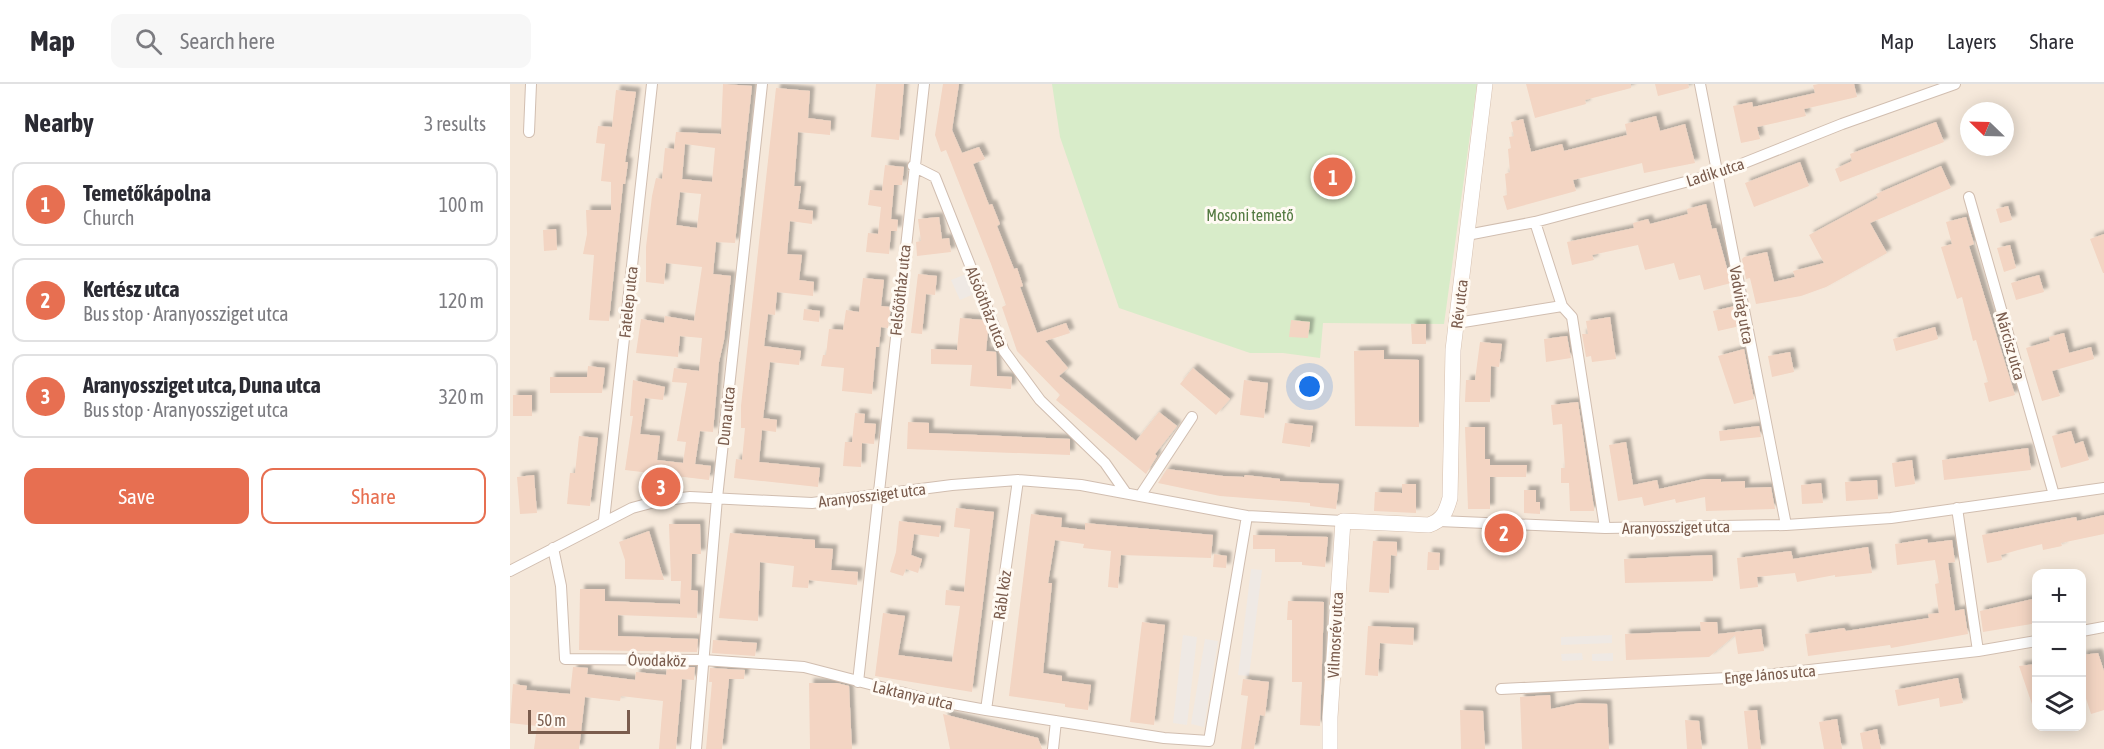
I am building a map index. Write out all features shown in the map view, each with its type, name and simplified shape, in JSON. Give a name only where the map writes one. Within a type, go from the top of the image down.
[{"type":"main road","name":"Rév utca","points":[[1438,521],[1446,513],[1450,498],[1451,379],[1485,84]]},
{"type":"main road","name":"Aranyossziget utca","points":[[1343,521],[1429,525],[1438,521]]},
{"type":"main road","name":"Vilmosrév utca","points":[[1330,749],[1330,717],[1343,521]]},
{"type":"street","points":[[529,132],[531,84]]},
{"type":"street","name":"Fatelep utca","points":[[604,520],[652,84]]},
{"type":"street","name":"Duna utca","points":[[696,749],[717,498],[762,84]]},
{"type":"street","name":"Felsőötház utca","points":[[878,495],[913,166],[924,84]]},
{"type":"street","name":"Vadvirág utca","points":[[1700,84],[1786,525]]},
{"type":"street","name":"Ladik utca","points":[[1467,235],[1535,222],[1719,173],[1842,124],[1955,84]]},
{"type":"street","name":"Alsóötház utca","points":[[913,166],[935,177],[1004,351],[1040,399],[1105,463],[1126,493]]},
{"type":"street","name":"Nárcisz utca","points":[[1969,197],[2054,495]]},
{"type":"street","points":[[1535,222],[1562,306],[1572,317],[1605,528]]},
{"type":"street","points":[[1457,323],[1562,306]]},
{"type":"street","points":[[1140,496],[1192,417]]},
{"type":"street","name":"Aranyossziget utca","points":[[510,571],[604,520],[657,501],[717,498],[812,503],[952,485],[1018,480],[1082,485],[1247,516],[1343,521]]},
{"type":"street","name":"Rábl köz","points":[[986,710],[1018,480]]},
{"type":"street","name":"Aranyossziget utca","points":[[1438,521],[1605,528],[1786,525],[1891,518],[2104,488]]},
{"type":"street","name":"Laktanya utca","points":[[878,495],[858,682],[986,710],[1164,738],[1209,741],[1247,516]]},
{"type":"street","points":[[1957,508],[1978,651]]},
{"type":"street","name":"Óvodaköz","points":[[553,548],[561,586],[566,659],[703,660],[804,667],[858,682]]},
{"type":"street","points":[[2086,631],[2104,627]]},
{"type":"street","name":"Enge János utca","points":[[1501,689],[1748,677],[1978,651],[2032,641]]},
{"type":"street","points":[[1053,749],[1056,721]]},
{"type":"shaded area","points":[[510,84],[2104,84],[2104,749],[510,749]]},
{"type":"shaded area","points":[[966,274],[974,294],[960,300],[951,280]]},
{"type":"shaded area","points":[[1251,569],[1262,570],[1249,676],[1238,675]]},
{"type":"shaded area","points":[[1183,635],[1197,637],[1187,725],[1173,723]]},
{"type":"shaded area","points":[[1612,635],[1612,643],[1561,645],[1561,637]]},
{"type":"shaded area","points":[[1205,639],[1218,641],[1204,727],[1191,724]]},
{"type":"shaded area","points":[[1582,653],[1583,660],[1562,661],[1561,654]]},
{"type":"shaded area","points":[[1613,653],[1613,661],[1592,661],[1592,654]]},
{"type":"green space","name":"Mosoni temető","points":[[1052,84],[1477,84],[1444,324],[1323,323],[1320,358],[1283,353],[1250,353],[1119,308],[1060,137]]},
{"type":"building","points":[[723,84],[752,86],[735,243],[716,242],[713,274],[731,276],[724,340],[719,362],[713,432],[700,431],[695,464],[711,466],[709,480],[625,470],[633,416],[630,416],[633,380],[665,387],[663,400],[645,398],[640,434],[660,436],[657,460],[683,463],[686,442],[677,441],[687,383],[672,382],[674,368],[699,371],[702,338],[680,336],[678,357],[636,353],[641,319],[664,323],[665,316],[694,321],[702,267],[666,263],[664,284],[646,282],[646,247],[652,196],[656,178],[662,179],[665,148],[674,149],[676,132],[721,134]],"holes":[[[685,144],[715,148],[712,182],[682,179]],[[680,192],[701,194],[697,228],[676,225]]]},
{"type":"building","points":[[876,84],[904,84],[899,140],[871,137]]},
{"type":"building","points":[[943,84],[959,84],[952,130],[962,153],[979,147],[985,159],[973,164],[989,205],[992,204],[1000,224],[997,226],[1014,269],[1017,268],[1023,286],[1020,287],[1037,333],[1066,323],[1070,333],[1045,341],[1068,368],[1059,376],[1136,441],[1159,412],[1177,426],[1155,454],[1157,456],[1146,474],[1056,400],[1060,395],[1017,351],[1002,307],[1006,305],[991,264],[946,150],[941,152],[935,135]]},
{"type":"building","points":[[1526,84],[1631,84],[1631,88],[1585,100],[1586,104],[1535,118]]},
{"type":"building","points":[[1655,84],[1688,84],[1689,88],[1658,96]]},
{"type":"building","points":[[1854,84],[1857,97],[1804,109],[1806,116],[1757,127],[1760,139],[1741,143],[1733,106],[1752,102],[1753,107],[1815,93],[1813,85]]},
{"type":"building","points":[[776,88],[810,91],[808,118],[831,121],[830,135],[798,132],[794,186],[801,186],[798,209],[813,211],[812,224],[790,221],[787,254],[802,255],[799,280],[814,282],[813,296],[777,292],[775,315],[768,314],[764,346],[801,351],[799,365],[770,362],[763,418],[777,420],[776,432],[762,430],[759,462],[820,468],[818,487],[734,478],[736,459],[742,460],[745,428],[741,428],[741,406]]},
{"type":"building","points":[[616,90],[636,92],[625,162],[628,162],[625,184],[623,184],[609,321],[589,320],[594,255],[583,254],[587,234],[586,210],[611,210],[611,182],[601,181],[605,144],[596,143],[598,126],[612,127]]},
{"type":"building","points":[[1656,116],[1660,131],[1685,124],[1695,163],[1644,173],[1642,163],[1573,180],[1576,191],[1507,210],[1503,196],[1507,195],[1505,174],[1510,172],[1509,137],[1514,136],[1511,122],[1523,119],[1531,152],[1562,144],[1564,151],[1627,135],[1625,124]]},
{"type":"building","points":[[1936,122],[1944,142],[1840,182],[1835,169],[1852,161],[1850,154]]},
{"type":"building","points":[[1800,162],[1809,186],[1754,207],[1745,183]]},
{"type":"building","points":[[885,165],[904,167],[902,185],[894,185],[891,219],[898,220],[897,231],[891,231],[889,254],[866,252],[868,233],[878,234],[881,207],[868,205],[870,190],[882,191]]},
{"type":"building","points":[[1319,166],[1336,169],[1334,180],[1317,178]]},
{"type":"building","points":[[1941,166],[1951,188],[1870,223],[1887,253],[1826,287],[1801,296],[1756,304],[1750,278],[1746,279],[1742,259],[1744,257],[1767,252],[1774,282],[1795,277],[1793,271],[1824,263],[1809,235],[1878,198],[1876,194]]},
{"type":"building","points":[[1706,204],[1712,229],[1716,228],[1731,283],[1704,290],[1700,275],[1679,280],[1674,263],[1645,270],[1638,245],[1592,255],[1594,260],[1572,265],[1567,242],[1634,228],[1633,223],[1648,219],[1650,224],[1688,214],[1687,209]]},
{"type":"building","points":[[2008,206],[2012,220],[2000,223],[1996,209]]},
{"type":"building","points":[[939,217],[942,239],[949,238],[951,252],[917,256],[916,242],[921,241],[918,219]]},
{"type":"building","points":[[1966,217],[1974,244],[1969,246],[2015,395],[1989,402],[1984,383],[1988,382],[1976,340],[1973,341],[1962,297],[1957,299],[1941,247],[1952,244],[1946,222]]},
{"type":"building","points":[[556,229],[557,250],[544,251],[543,230]]},
{"type":"building","points":[[2104,234],[2104,273],[2103,273],[2090,239]]},
{"type":"building","points":[[2010,245],[2016,268],[2004,272],[1997,248]]},
{"type":"building","points":[[918,274],[937,276],[935,295],[926,294],[922,334],[911,333]]},
{"type":"building","points":[[2039,275],[2044,292],[2016,300],[2011,283]]},
{"type":"building","points":[[863,278],[884,280],[881,306],[891,307],[888,328],[881,327],[879,347],[876,347],[872,394],[842,391],[844,368],[821,366],[823,355],[826,355],[829,329],[843,330],[846,310],[859,312]]},
{"type":"building","points":[[1735,306],[1740,326],[1718,331],[1713,311]]},
{"type":"building","points":[[804,309],[820,311],[819,322],[803,320]]},
{"type":"building","points":[[1610,317],[1616,359],[1592,362],[1591,356],[1586,357],[1582,334],[1588,334],[1586,321]]},
{"type":"building","points":[[960,318],[984,320],[988,331],[986,351],[996,352],[997,376],[1012,377],[1011,389],[970,386],[972,365],[931,364],[931,349],[957,350]]},
{"type":"building","points":[[1291,320],[1310,322],[1308,338],[1289,337]]},
{"type":"building","points":[[1411,324],[1426,324],[1426,344],[1412,344]]},
{"type":"building","points":[[1935,327],[1938,339],[1896,351],[1893,339]]},
{"type":"building","points":[[2064,333],[2069,353],[2091,347],[2094,359],[2052,371],[2060,396],[2042,401],[2026,348],[2050,341],[2049,337]]},
{"type":"building","points":[[1567,336],[1571,358],[1546,362],[1544,339]]},
{"type":"building","points":[[1480,342],[1502,344],[1499,367],[1491,366],[1490,402],[1465,402],[1466,380],[1475,380]]},
{"type":"building","points":[[1744,349],[1754,399],[1734,404],[1718,356]]},
{"type":"building","points":[[1384,350],[1384,359],[1419,360],[1419,427],[1355,426],[1354,351]]},
{"type":"building","points":[[1790,352],[1794,372],[1772,377],[1768,356]]},
{"type":"building","points":[[588,366],[605,368],[602,393],[550,393],[550,377],[587,377]]},
{"type":"building","points":[[1193,368],[1230,399],[1216,415],[1180,384]]},
{"type":"building","points":[[1244,380],[1268,383],[1264,418],[1240,415]]},
{"type":"building","points":[[513,395],[532,395],[532,416],[513,416]]},
{"type":"building","points":[[1578,402],[1594,511],[1570,511],[1569,483],[1561,483],[1561,468],[1565,468],[1562,424],[1553,425],[1551,405]]},
{"type":"building","points":[[855,413],[865,414],[864,423],[876,424],[874,444],[862,443],[861,467],[843,466],[845,442],[852,442]]},
{"type":"building","points":[[908,422],[929,423],[929,433],[1070,439],[1070,455],[907,449]]},
{"type":"building","points":[[1285,423],[1313,426],[1310,447],[1282,443]]},
{"type":"building","points":[[1759,426],[1761,437],[1720,441],[1719,431]]},
{"type":"building","points":[[1465,427],[1485,427],[1485,459],[1490,459],[1490,465],[1527,465],[1526,477],[1490,477],[1490,509],[1468,509]]},
{"type":"building","points":[[2071,431],[2075,444],[2083,441],[2089,460],[2061,468],[2052,436]]},
{"type":"building","points":[[579,436],[598,438],[590,506],[567,504],[570,473],[575,473]]},
{"type":"building","points":[[1626,442],[1633,485],[1657,480],[1659,489],[1704,479],[1721,479],[1721,482],[1745,481],[1745,488],[1771,487],[1775,509],[1706,511],[1705,497],[1676,503],[1675,499],[1644,506],[1642,497],[1618,501],[1609,445]]},
{"type":"building","points":[[2028,448],[2031,470],[1944,480],[1942,460]]},
{"type":"building","points":[[1912,460],[1915,484],[1895,487],[1892,463]]},
{"type":"building","points":[[1167,469],[1223,476],[1244,477],[1245,475],[1280,479],[1280,481],[1339,484],[1336,509],[1310,506],[1310,503],[1220,496],[1158,483]]},
{"type":"building","points":[[534,475],[537,513],[520,514],[517,477]]},
{"type":"building","points":[[1877,480],[1878,499],[1846,501],[1845,482]]},
{"type":"building","points":[[1821,483],[1823,503],[1802,504],[1801,485]]},
{"type":"building","points":[[1402,484],[1416,484],[1416,513],[1374,511],[1375,492],[1402,493]]},
{"type":"building","points":[[1524,490],[1536,490],[1536,502],[1540,502],[1540,514],[1524,513]]},
{"type":"building","points":[[956,508],[994,512],[972,692],[875,676],[883,613],[905,616],[898,655],[952,662],[960,606],[945,605],[946,590],[964,592],[970,529],[954,527]]},
{"type":"building","points":[[1031,514],[1062,518],[1061,527],[1085,530],[1085,523],[1213,535],[1211,558],[1121,555],[1118,588],[1108,587],[1111,551],[1083,548],[1084,544],[1055,540],[1048,583],[1052,583],[1043,673],[1062,676],[1062,681],[1091,685],[1088,710],[1065,707],[1065,704],[1009,696]]},
{"type":"building","points":[[2104,515],[2104,534],[2061,543],[2062,546],[2043,550],[2042,544],[2001,555],[2002,560],[1987,563],[1982,535],[2076,517],[2077,521]]},
{"type":"building","points":[[899,521],[941,526],[939,537],[914,534],[911,555],[922,559],[918,573],[906,569],[903,576],[890,572],[896,552]]},
{"type":"building","points":[[669,524],[700,524],[701,554],[692,554],[691,590],[698,591],[697,618],[618,615],[618,636],[698,639],[697,652],[579,650],[580,589],[605,589],[605,601],[680,604],[681,581],[671,581]]},
{"type":"building","points":[[649,531],[664,580],[625,579],[625,560],[619,542]]},
{"type":"building","points":[[730,533],[815,540],[815,548],[833,549],[831,570],[858,572],[857,585],[809,580],[808,588],[792,587],[794,566],[760,562],[758,621],[719,618]]},
{"type":"building","points":[[1253,535],[1328,537],[1325,567],[1302,565],[1302,562],[1275,562],[1275,549],[1253,549]]},
{"type":"building","points":[[1927,539],[1928,543],[1952,540],[1955,562],[1948,563],[1955,611],[1964,609],[1968,634],[1891,648],[1890,645],[1808,656],[1805,634],[1844,628],[1846,631],[1929,618],[1928,614],[1939,613],[1935,584],[1939,583],[1935,560],[1897,565],[1895,544]]},
{"type":"building","points":[[1373,541],[1397,542],[1397,556],[1391,555],[1389,593],[1369,592]]},
{"type":"building","points":[[1868,547],[1872,573],[1835,577],[1835,575],[1797,582],[1795,573],[1757,577],[1758,587],[1740,589],[1737,558],[1791,551],[1793,559]]},
{"type":"building","points":[[1428,552],[1440,553],[1439,570],[1427,570]]},
{"type":"building","points":[[1214,554],[1227,556],[1226,568],[1213,567]]},
{"type":"building","points":[[1712,555],[1713,581],[1625,583],[1624,559]]},
{"type":"building","points":[[2032,599],[2032,624],[1983,632],[1980,611]]},
{"type":"building","points":[[1288,601],[1324,602],[1320,726],[1300,725],[1302,682],[1292,682],[1292,620],[1287,620]]},
{"type":"building","points":[[1142,622],[1165,625],[1154,725],[1130,722]]},
{"type":"building","points":[[1700,622],[1717,622],[1718,634],[1761,629],[1764,651],[1738,654],[1735,635],[1709,657],[1626,660],[1625,634],[1701,631]]},
{"type":"building","points":[[1368,626],[1414,628],[1413,645],[1380,643],[1378,676],[1365,675]]},
{"type":"building","points":[[713,640],[757,643],[755,656],[712,653]]},
{"type":"building","points":[[2098,653],[2104,671],[2104,710],[2091,714],[2086,698],[2086,654]]},
{"type":"building","points":[[2032,665],[2032,704],[2019,666]]},
{"type":"building","points":[[573,667],[588,668],[587,674],[635,680],[636,672],[666,675],[667,667],[695,667],[694,680],[682,679],[676,749],[659,749],[663,701],[621,696],[620,701],[585,697],[579,749],[534,749],[537,726],[510,723],[513,684],[527,686],[526,690],[570,694]]},
{"type":"building","points":[[710,668],[745,670],[744,679],[729,679],[722,749],[706,749],[712,682],[709,682]]},
{"type":"building","points":[[1958,678],[1963,703],[1940,707],[1939,698],[1898,706],[1895,690]]},
{"type":"building","points":[[1243,679],[1269,682],[1265,716],[1260,715],[1254,749],[1241,749],[1248,696],[1241,695]]},
{"type":"building","points":[[809,683],[837,683],[849,686],[852,749],[810,749]]},
{"type":"building","points":[[1550,695],[1551,709],[1579,703],[1607,704],[1609,749],[1522,749],[1520,697]]},
{"type":"building","points":[[1460,710],[1483,711],[1485,749],[1461,749]]},
{"type":"building","points":[[1757,710],[1761,749],[1748,749],[1744,711]]},
{"type":"building","points":[[943,714],[1038,738],[1042,749],[950,749]]},
{"type":"building","points":[[1837,719],[1842,749],[1824,749],[1819,722]]},
{"type":"building","points":[[1685,720],[1699,721],[1702,749],[1687,749]]},
{"type":"building","points":[[1877,729],[1881,749],[1863,749],[1860,733]]},
{"type":"place","name":"Temetőkápolna","points":[[1333,177]]},
{"type":"place","name":"Aranyossziget utca, Duna utca","points":[[661,487]]},
{"type":"place","name":"Kertész utca","points":[[1504,533]]}]
